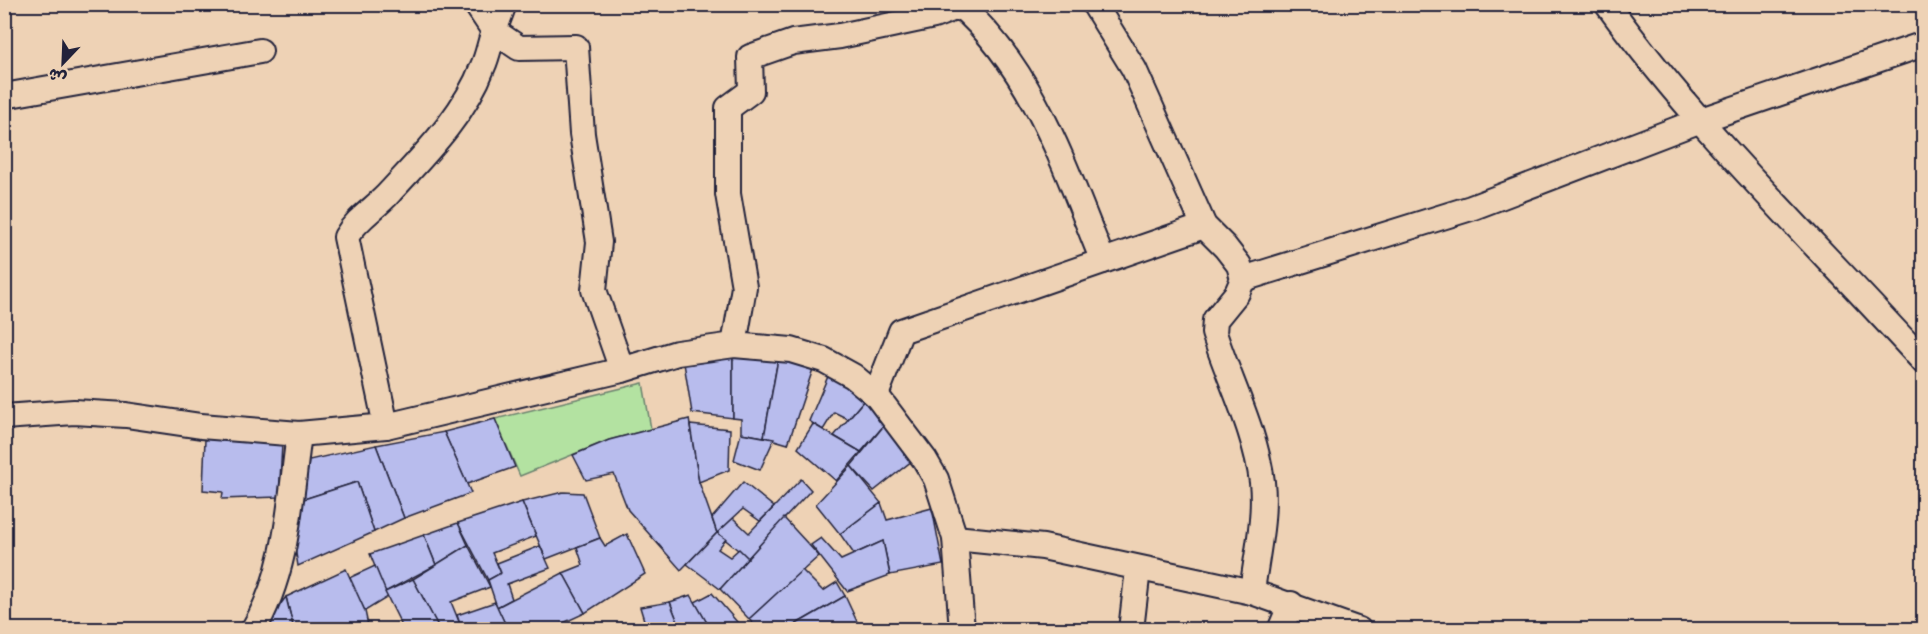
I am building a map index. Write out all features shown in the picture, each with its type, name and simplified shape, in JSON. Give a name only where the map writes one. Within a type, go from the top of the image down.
[{"type":"street","points":[[477,4],[494,31],[519,48],[576,47],[582,134],[599,242],[594,290],[622,370]]},
{"type":"street","points":[[386,426],[346,237],[353,224],[388,194],[435,142],[468,97],[484,66],[504,4]]},
{"type":"street","points":[[1094,4],[1134,69],[1204,226],[1226,247],[1239,265],[1243,279],[1237,293],[1215,320],[1214,333],[1255,450],[1262,481],[1263,505],[1252,592]]},
{"type":"street","points":[[1606,4],[1636,45],[1770,201],[1923,362]]},
{"type":"street","points":[[734,345],[744,287],[728,194],[728,108],[750,91],[750,57],[793,42],[876,28],[934,15],[959,5],[980,22],[1004,54],[1042,115],[1103,261]]},
{"type":"street","points":[[1243,279],[1471,208],[1701,120],[1923,44]]},
{"type":"street","points":[[4,96],[260,51]]},
{"type":"street","points":[[876,395],[901,331],[1204,226]]},
{"type":"street","points":[[4,417],[74,412],[126,415],[201,426],[299,434],[386,426],[622,370],[676,353],[734,345],[791,350],[824,360],[853,376],[876,395],[936,479],[955,538],[962,630]]},
{"type":"street","points":[[253,630],[268,604],[283,551],[299,434]]},
{"type":"street","points":[[955,538],[1043,547],[1138,570],[1252,592],[1359,630]]},
{"type":"street","points":[[1131,630],[1138,570]]},
{"type":"street","points":[[1280,630],[1291,604]]},
{"type":"green space","points":[[643,383],[651,429],[609,440],[520,476],[495,419]]},
{"type":"building","points":[[733,353],[733,418],[692,413],[684,363]]},
{"type":"building","points":[[733,353],[778,359],[764,437],[741,433],[741,419],[733,418]]},
{"type":"building","points":[[778,359],[813,369],[788,444],[764,437]]},
{"type":"building","points":[[829,374],[865,399],[848,419],[834,412],[823,430],[809,421]]},
{"type":"building","points":[[865,399],[886,423],[861,452],[834,436]]},
{"type":"building","points":[[495,419],[515,467],[467,484],[444,432]]},
{"type":"building","points":[[689,419],[699,482],[717,533],[681,570],[628,510],[614,474],[586,480],[573,455],[609,440]]},
{"type":"building","points":[[886,423],[913,460],[874,491],[851,466]]},
{"type":"building","points":[[813,424],[861,452],[836,481],[798,448]]},
{"type":"building","points":[[690,425],[730,429],[729,470],[699,482]]},
{"type":"building","points":[[444,432],[471,493],[404,518],[376,445]]},
{"type":"building","points":[[741,433],[774,439],[760,470],[734,460]]},
{"type":"building","points":[[205,439],[282,445],[279,497],[222,499],[223,492],[203,490]]},
{"type":"building","points":[[376,445],[404,518],[374,532],[357,482],[304,499],[309,460]]},
{"type":"building","points":[[851,466],[881,503],[840,534],[816,504]]},
{"type":"building","points":[[801,479],[811,490],[748,558],[717,533],[733,518],[749,533]]},
{"type":"building","points":[[357,482],[374,532],[298,566],[294,541],[304,499]]},
{"type":"building","points":[[743,482],[774,507],[760,521],[743,509],[717,533],[712,518]]},
{"type":"building","points":[[563,492],[583,493],[600,538],[546,559],[522,502]]},
{"type":"building","points":[[522,502],[536,536],[492,553],[501,573],[488,580],[458,523]]},
{"type":"building","points":[[881,503],[887,520],[932,508],[943,565],[890,575],[883,541],[854,554],[840,534]]},
{"type":"building","points":[[784,518],[819,556],[749,619],[720,589]]},
{"type":"building","points":[[458,523],[468,545],[436,565],[424,535]]},
{"type":"building","points":[[717,533],[726,539],[718,549],[730,557],[739,549],[748,558],[720,589],[687,564]]},
{"type":"building","points":[[627,534],[645,574],[585,613],[563,573],[583,565],[577,547],[600,538],[605,546]]},
{"type":"building","points":[[424,535],[436,565],[385,592],[370,554]]},
{"type":"building","points":[[821,538],[841,560],[883,541],[890,575],[847,591],[811,545]]},
{"type":"building","points":[[468,545],[490,587],[451,602],[460,624],[449,630],[440,630],[413,579]]},
{"type":"building","points":[[540,546],[550,568],[507,584],[512,599],[497,607],[488,580],[501,573],[497,563]]},
{"type":"building","points":[[375,566],[388,597],[365,611],[349,578]]},
{"type":"building","points":[[346,569],[365,611],[369,630],[294,630],[286,597]]},
{"type":"building","points":[[802,570],[823,591],[837,582],[845,596],[786,630],[758,630],[749,619]]},
{"type":"building","points":[[563,573],[585,613],[548,630],[508,630],[497,607]]},
{"type":"building","points":[[413,579],[440,630],[404,630],[385,592]]},
{"type":"building","points":[[712,593],[744,630],[711,630],[695,602]]},
{"type":"building","points":[[691,595],[711,630],[681,630],[670,602]]},
{"type":"building","points":[[845,596],[860,628],[786,630]]},
{"type":"building","points":[[286,597],[294,630],[261,630]]},
{"type":"building","points":[[495,602],[508,630],[455,630],[454,627],[460,624],[457,615]]},
{"type":"building","points":[[670,602],[681,630],[647,630],[640,607]]}]
